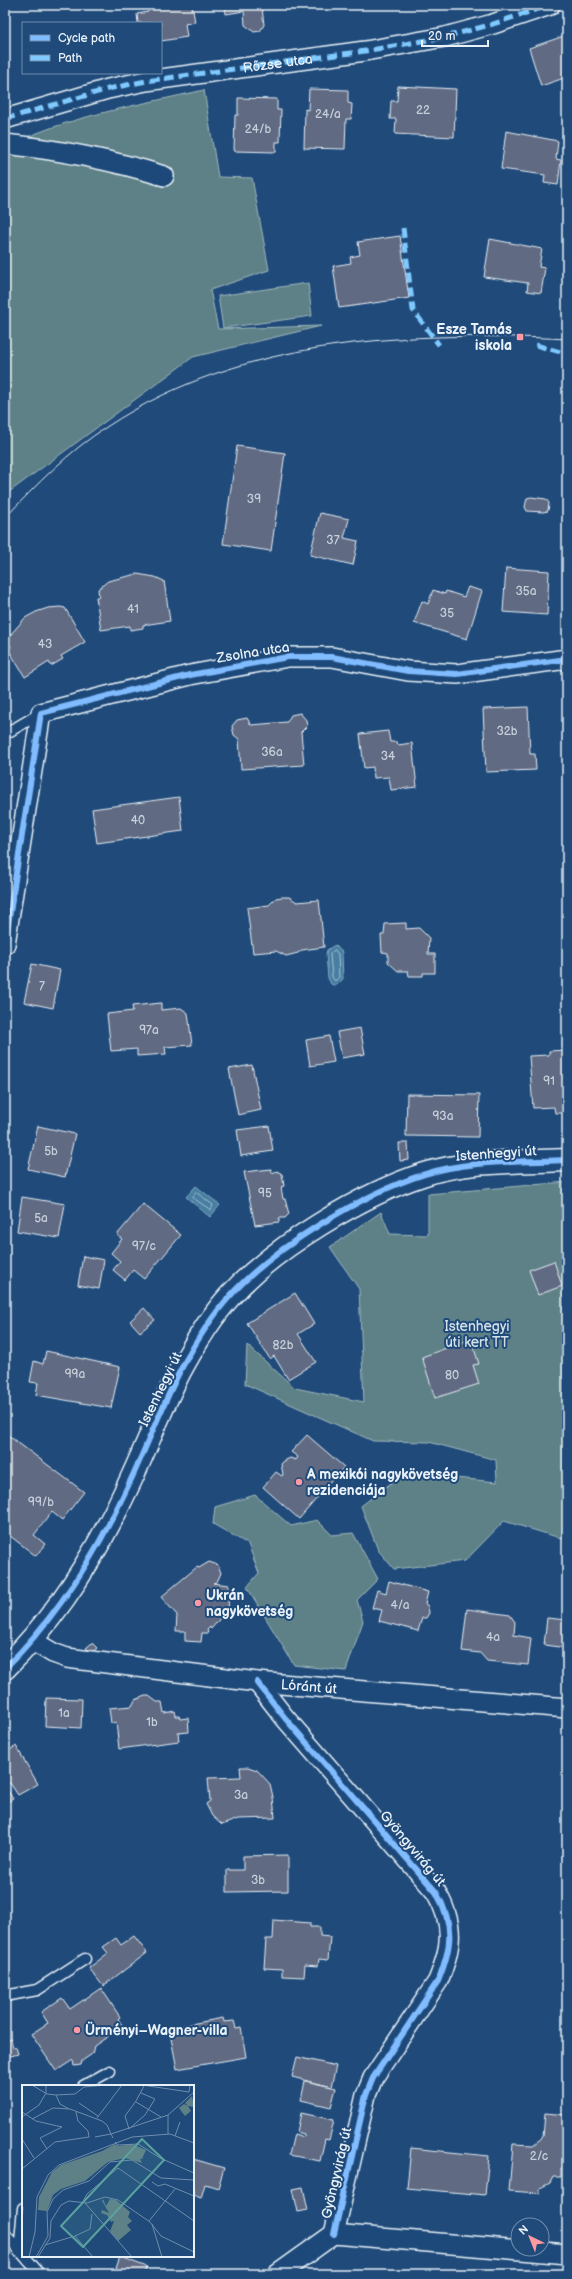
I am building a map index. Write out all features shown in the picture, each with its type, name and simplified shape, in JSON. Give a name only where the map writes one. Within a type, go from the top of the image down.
[{"type":"street","name":"Rőzse utca","points":[[5,119],[108,89],[146,81],[365,51],[445,37],[493,24],[550,5]]},
{"type":"street","points":[[5,144],[81,155],[126,164],[164,176]]},
{"type":"street","name":"Zsolna utca","points":[[41,712],[190,675],[288,657],[332,656],[408,671],[457,674],[567,659]]},
{"type":"street","points":[[5,944],[41,712]]},
{"type":"street","name":"Istenhegyi út","points":[[5,1668],[31,1640],[59,1604],[107,1530],[180,1371],[216,1313],[241,1284],[282,1251],[310,1232],[369,1198],[425,1174],[455,1167],[567,1160]]},
{"type":"street","name":"Lóránt út","points":[[31,1640],[53,1653],[67,1658],[258,1682],[567,1708]]},
{"type":"street","name":"Gyöngyvirág út","points":[[258,1682],[285,1718],[436,1892],[449,1918],[451,1931],[444,1968],[438,1981],[373,2078],[366,2095],[334,2234],[567,2254]]},
{"type":"street","points":[[278,2274],[294,2261],[334,2234]]},
{"type":"lane","points":[[5,734],[41,712]]},
{"type":"lane","points":[[5,1996],[37,1990],[85,1959]]},
{"type":"lane","points":[[85,2085],[110,2071]]},
{"type":"lane","points":[[19,2252],[22,2219]]},
{"type":"lane","points":[[5,2234],[22,2255]]},
{"type":"lane","points":[[24,2257],[40,2274]]},
{"type":"green space","points":[[204,90],[218,177],[252,178],[269,270],[210,290],[218,329],[321,326],[193,357],[5,495],[5,148],[26,137],[75,120]]},
{"type":"green space","points":[[308,283],[312,316],[223,328],[218,296]]},
{"type":"green space","name":"Istenhegyi úti kert TT","points":[[567,1182],[567,1540],[504,1521],[465,1561],[394,1569],[378,1550],[361,1506],[404,1473],[497,1482],[496,1460],[429,1442],[373,1441],[245,1384],[247,1345],[295,1388],[364,1402],[359,1289],[330,1247],[381,1212],[390,1234],[428,1235],[428,1194]]},
{"type":"green space","points":[[255,1495],[291,1526],[317,1520],[332,1535],[353,1533],[378,1579],[357,1600],[363,1621],[346,1671],[294,1665],[247,1587],[259,1573],[248,1544],[213,1524],[215,1507]]},
{"type":"water","points":[[335,945],[342,952],[343,979],[336,986],[331,984],[328,978],[326,954],[327,950]]},
{"type":"water","points":[[196,1186],[220,1205],[210,1217],[186,1197]]},
{"type":"building","points":[[146,5],[192,5],[195,22],[185,24],[187,37],[162,41],[162,22],[138,22],[137,14],[148,12]]},
{"type":"building","points":[[225,5],[281,6],[262,8],[264,25],[260,31],[254,32],[245,25],[244,11],[226,14]]},
{"type":"building","points":[[567,35],[567,77],[541,86],[529,48]]},
{"type":"building","points":[[398,86],[456,89],[454,137],[395,134],[396,119],[390,119],[391,101],[397,101]]},
{"type":"building","points":[[309,89],[348,90],[348,103],[352,104],[351,119],[346,119],[345,149],[304,148],[305,109],[308,110]]},
{"type":"building","points":[[238,98],[277,99],[277,110],[281,110],[280,142],[276,142],[276,152],[234,151],[235,115],[238,115]]},
{"type":"building","points":[[506,131],[558,141],[556,159],[561,160],[558,185],[544,183],[545,175],[501,169]]},
{"type":"building","points":[[400,236],[409,298],[339,308],[333,266],[351,263],[350,257],[360,255],[358,242]]},
{"type":"building","points":[[490,239],[542,249],[539,267],[545,268],[541,293],[527,291],[528,283],[484,277]]},
{"type":"building","points":[[237,446],[285,453],[271,551],[223,544]]},
{"type":"building","points":[[531,497],[546,499],[549,503],[548,511],[527,511],[525,507],[527,498]]},
{"type":"building","points":[[320,513],[349,519],[344,538],[358,541],[353,565],[310,555]]},
{"type":"building","points":[[506,568],[549,571],[547,615],[503,612]]},
{"type":"building","points":[[137,574],[155,577],[164,581],[170,621],[143,625],[143,628],[130,630],[130,626],[101,630],[96,597],[99,597],[98,589],[108,581]]},
{"type":"building","points":[[468,587],[482,591],[467,639],[414,623],[422,601],[428,604],[433,590],[445,594],[446,591],[464,597]]},
{"type":"building","points":[[48,608],[65,608],[85,642],[61,656],[63,659],[51,666],[49,662],[25,677],[8,649],[11,647],[8,641],[11,634],[25,618]]},
{"type":"building","points":[[528,707],[530,754],[535,754],[536,770],[486,772],[483,709]]},
{"type":"building","points":[[300,713],[306,720],[307,726],[301,732],[304,765],[241,769],[239,739],[234,735],[232,726],[237,720],[247,718],[251,725],[287,722],[291,715]]},
{"type":"building","points":[[388,731],[390,742],[397,742],[398,745],[412,743],[417,787],[391,790],[389,777],[374,778],[373,767],[364,768],[360,734]]},
{"type":"building","points":[[179,797],[183,831],[97,843],[92,809]]},
{"type":"building","points":[[289,897],[297,902],[319,900],[324,947],[302,950],[298,953],[286,956],[276,951],[253,953],[247,908],[269,905],[276,898]]},
{"type":"building","points":[[406,923],[406,929],[419,928],[429,938],[428,954],[435,954],[435,973],[423,973],[423,976],[409,976],[408,971],[398,971],[388,962],[388,953],[382,952],[381,935],[384,935],[385,924]]},
{"type":"building","points":[[32,964],[60,970],[53,1008],[24,1002]]},
{"type":"building","points":[[161,1003],[161,1010],[181,1008],[188,1013],[192,1045],[165,1047],[166,1054],[137,1056],[137,1049],[111,1051],[107,1014],[133,1011],[132,1006]]},
{"type":"building","points":[[360,1028],[365,1054],[342,1058],[337,1032]]},
{"type":"building","points":[[329,1036],[334,1062],[310,1066],[306,1040]]},
{"type":"building","points":[[567,1050],[567,1113],[555,1113],[554,1107],[533,1108],[529,1056],[549,1055],[549,1051]]},
{"type":"building","points":[[252,1065],[261,1110],[238,1115],[229,1069]]},
{"type":"building","points":[[407,1094],[479,1095],[478,1137],[406,1136]]},
{"type":"building","points":[[38,1126],[75,1134],[65,1177],[28,1169]]},
{"type":"building","points":[[269,1126],[273,1151],[241,1156],[237,1130]]},
{"type":"building","points":[[399,1143],[408,1143],[409,1160],[400,1161]]},
{"type":"building","points":[[271,1169],[272,1173],[277,1171],[282,1174],[284,1186],[281,1187],[283,1199],[285,1199],[289,1214],[285,1218],[279,1218],[279,1222],[255,1225],[244,1172]]},
{"type":"building","points":[[22,1197],[65,1204],[59,1238],[17,1231]]},
{"type":"building","points":[[143,1204],[181,1235],[144,1279],[133,1270],[125,1280],[113,1270],[120,1261],[111,1253],[122,1239],[117,1235]]},
{"type":"building","points":[[83,1256],[104,1260],[99,1289],[78,1285]]},
{"type":"building","points":[[554,1261],[562,1286],[538,1295],[529,1270]]},
{"type":"building","points":[[295,1293],[314,1324],[298,1334],[316,1362],[288,1379],[274,1356],[270,1359],[247,1323]]},
{"type":"building","points":[[144,1308],[155,1320],[140,1332],[130,1321]]},
{"type":"building","points":[[471,1339],[479,1364],[473,1365],[479,1384],[435,1398],[422,1357]]},
{"type":"building","points":[[46,1351],[120,1367],[111,1408],[36,1395],[38,1383],[30,1382],[34,1361],[43,1364]]},
{"type":"building","points":[[5,1433],[84,1492],[62,1520],[52,1512],[34,1535],[45,1544],[36,1556],[5,1532]]},
{"type":"building","name":"A mexikói nagykövetség rezidenciája","points":[[307,1435],[344,1467],[316,1496],[318,1497],[299,1519],[263,1487],[276,1472],[282,1476],[281,1464],[284,1461],[290,1458],[296,1460],[298,1457],[291,1452]]},
{"type":"building","name":"Ukrán nagykövetség","points":[[209,1562],[218,1565],[221,1573],[217,1582],[213,1583],[229,1585],[228,1615],[223,1615],[211,1629],[210,1627],[207,1630],[208,1633],[202,1633],[201,1642],[185,1641],[185,1631],[176,1631],[177,1615],[161,1597],[197,1567],[199,1568]]},
{"type":"building","points":[[389,1581],[428,1592],[425,1604],[428,1606],[429,1613],[426,1618],[422,1618],[418,1631],[379,1621],[382,1610],[372,1608],[377,1590],[386,1593]]},
{"type":"building","points":[[467,1609],[510,1615],[515,1622],[514,1635],[531,1638],[528,1665],[487,1661],[480,1653],[462,1651]]},
{"type":"building","points":[[547,1618],[567,1620],[567,1648],[544,1645]]},
{"type":"building","points":[[92,1643],[97,1648],[91,1653],[86,1648]]},
{"type":"building","points":[[149,1696],[157,1702],[162,1702],[164,1713],[175,1711],[176,1716],[179,1716],[180,1719],[188,1718],[189,1732],[178,1733],[179,1741],[119,1749],[116,1722],[111,1723],[109,1708],[132,1706],[135,1700]]},
{"type":"building","points":[[46,1698],[82,1699],[81,1728],[45,1726]]},
{"type":"building","points":[[16,1746],[38,1784],[18,1795],[10,1783],[5,1786],[5,1753]]},
{"type":"building","points":[[240,1767],[248,1767],[257,1770],[270,1784],[275,1818],[238,1819],[222,1825],[212,1816],[206,1804],[210,1801],[208,1778],[241,1777]]},
{"type":"building","points":[[5,1786],[13,1799],[5,1803]]},
{"type":"building","points":[[288,1855],[288,1891],[227,1892],[227,1870],[243,1870],[243,1856]]},
{"type":"building","points":[[274,1920],[310,1923],[310,1927],[320,1927],[320,1936],[330,1937],[328,1960],[319,1959],[318,1966],[305,1965],[304,1977],[282,1976],[282,1969],[264,1968],[266,1939],[273,1939]]},
{"type":"building","points":[[134,1936],[147,1953],[103,1986],[89,1968],[108,1953],[103,1947],[116,1938],[121,1945]]},
{"type":"building","name":"Ürményi–Wagner-villa","points":[[101,1988],[120,2017],[118,2019],[123,2026],[94,2046],[92,2054],[82,2061],[81,2065],[74,2066],[73,2060],[56,2071],[31,2034],[48,2023],[41,2012],[62,1998],[70,2009]]},
{"type":"building","points":[[223,2018],[224,2022],[234,2021],[236,2028],[241,2027],[246,2057],[177,2069],[169,2028]]},
{"type":"building","points":[[11,2039],[13,2048],[16,2047],[18,2054],[7,2057],[5,2041]]},
{"type":"building","points":[[297,2057],[336,2066],[331,2087],[292,2077]]},
{"type":"building","points":[[305,2081],[336,2088],[331,2107],[301,2100]]},
{"type":"building","points":[[301,2113],[334,2120],[329,2140],[325,2139],[320,2161],[289,2155],[294,2134],[304,2137],[304,2134],[297,2132]]},
{"type":"building","points":[[545,2113],[567,2115],[567,2168],[561,2168],[561,2177],[553,2177],[550,2183],[540,2188],[540,2193],[509,2191],[513,2144],[533,2145],[543,2137]]},
{"type":"building","points":[[411,2148],[489,2156],[485,2195],[407,2188]]},
{"type":"building","points":[[194,2159],[224,2168],[218,2188],[205,2184],[201,2198],[194,2195]]},
{"type":"building","points":[[303,2187],[308,2210],[298,2212],[293,2189]]},
{"type":"building","points":[[120,2257],[147,2267],[145,2274],[114,2274]]},
{"type":"tram line","points":[[5,518],[67,457],[108,426],[160,396],[215,374],[271,357],[330,346],[389,340],[448,337],[567,339]]},
{"type":"marked path","points":[[5,119],[108,89],[146,81],[365,51],[445,37],[493,24],[550,5]]},
{"type":"marked path","points":[[403,228],[413,310],[439,345]]},
{"type":"marked path","points":[[536,345],[567,354]]},
{"type":"cycle path","points":[[5,944],[41,713],[190,675],[288,657],[332,657],[408,671],[457,674],[567,659]]},
{"type":"cycle path","points":[[5,1668],[24,1649],[58,1607],[88,1561],[102,1538],[126,1490],[185,1361],[216,1313],[248,1278],[270,1259],[320,1224],[347,1208],[400,1183],[442,1169],[459,1166],[495,1162],[567,1160]]},
{"type":"cycle path","points":[[257,1682],[285,1718],[436,1892],[442,1904],[449,1926],[449,1947],[438,1981],[373,2078],[366,2095],[334,2234]]},
{"type":"place","name":"Esze Tamás iskola","points":[[520,337]]},
{"type":"place","name":"A mexikói nagykövetség rezidenciája","points":[[299,1482]]},
{"type":"place","name":"Ukrán nagykövetség","points":[[198,1603]]},
{"type":"place","name":"Ürményi–Wagner-villa","points":[[77,2030]]}]
